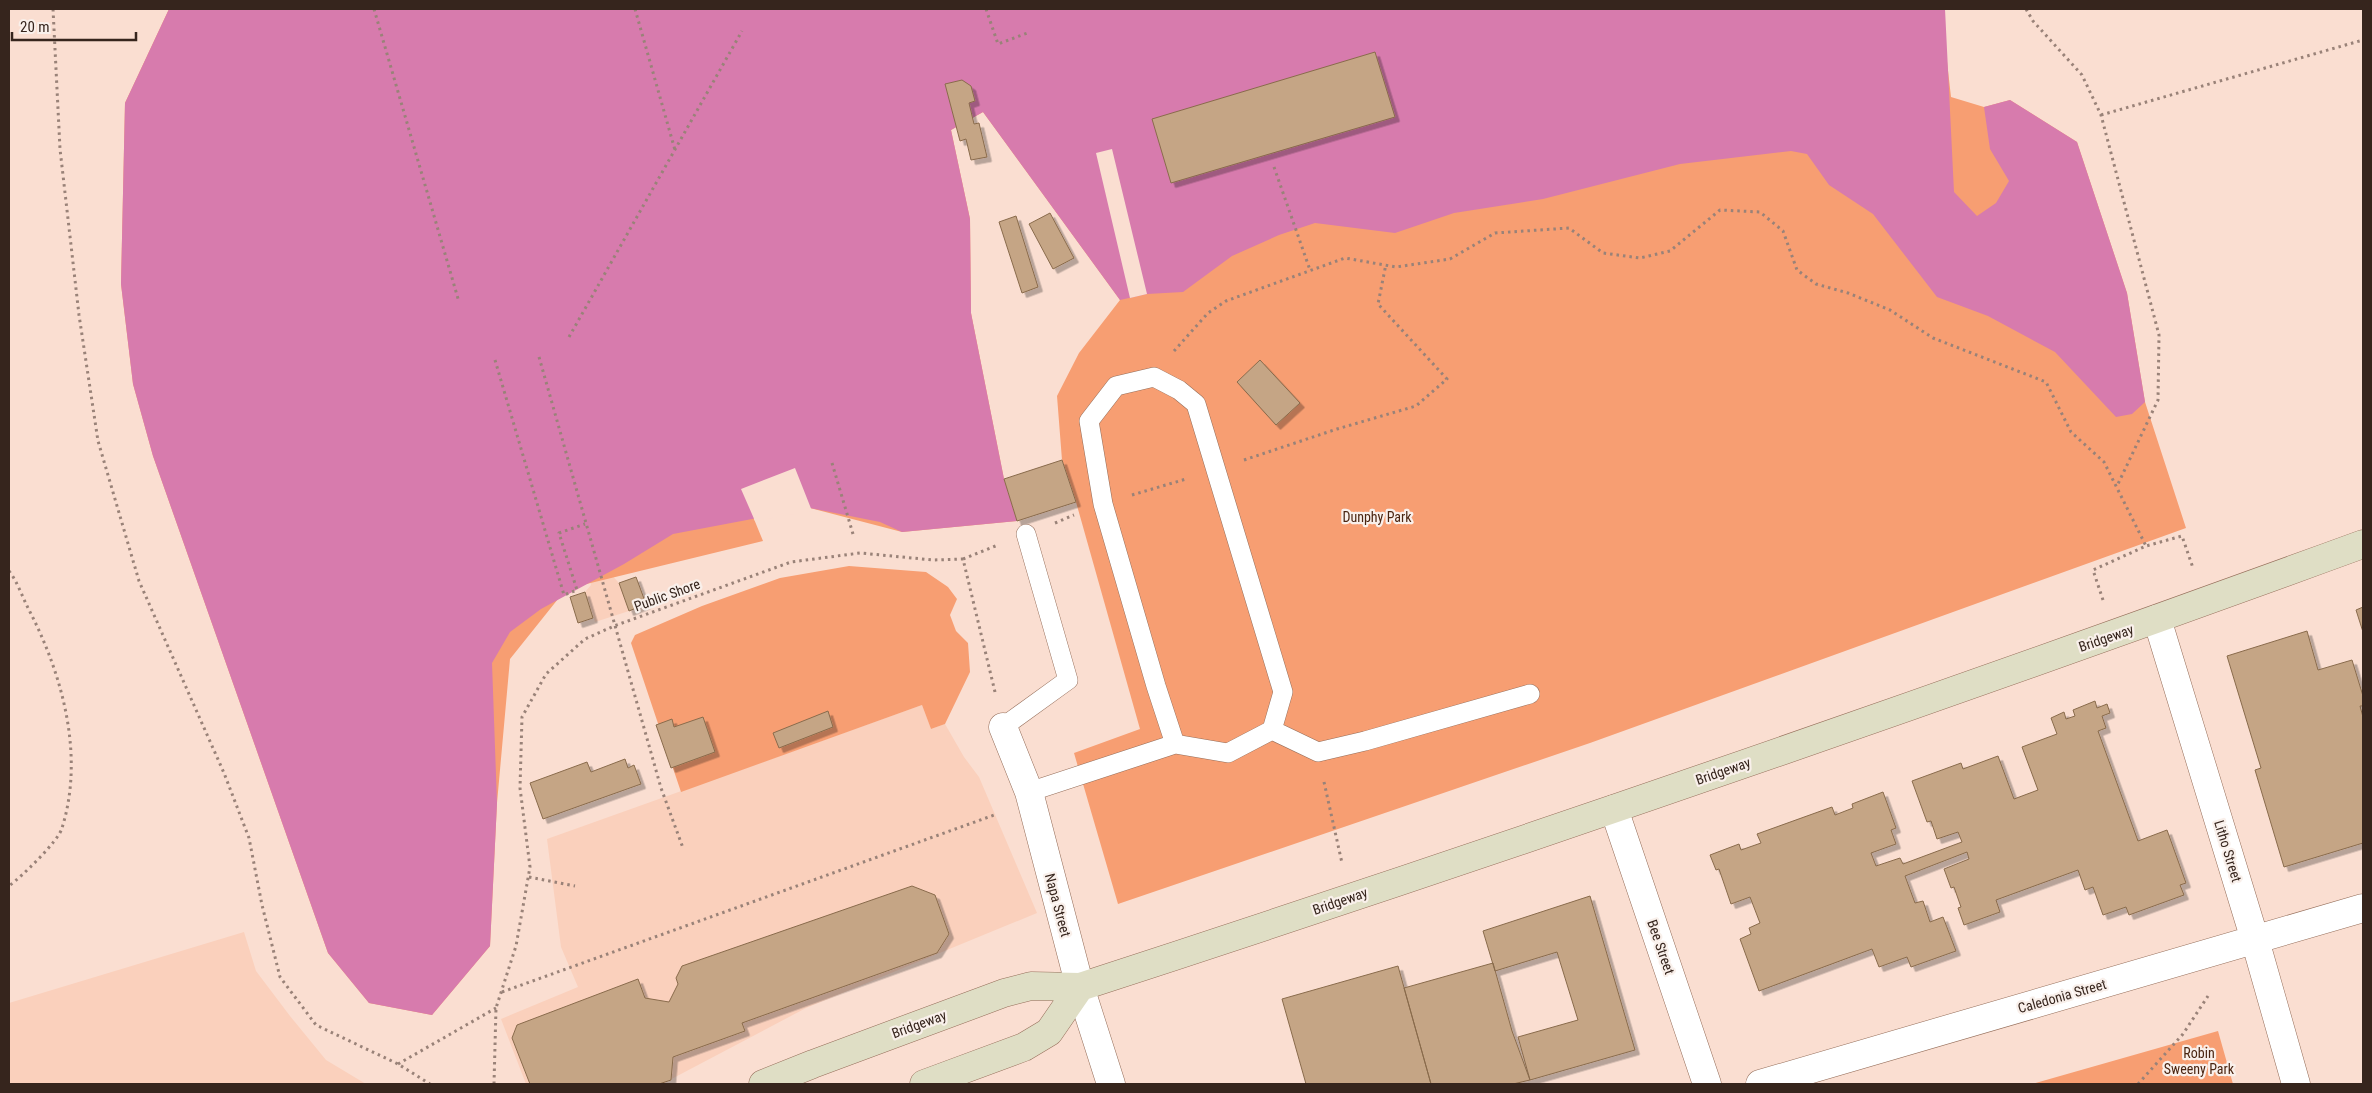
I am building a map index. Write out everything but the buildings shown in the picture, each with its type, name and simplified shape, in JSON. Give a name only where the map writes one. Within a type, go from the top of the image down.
[{"type":"main road","name":"Bridgeway","points":[[763,1084],[1004,993],[1031,986],[1080,987],[1614,809],[2158,619],[2363,544]]},
{"type":"main road","points":[[924,1084],[1024,1047],[1049,1032],[1080,987]]},
{"type":"street","name":"Litho Street","points":[[2158,619],[2255,940],[2296,1084]]},
{"type":"street","name":"Napa Street","points":[[1003,727],[1030,797],[1080,987],[1111,1084]]},
{"type":"street","name":"Bee Street","points":[[1614,809],[1707,1084]]},
{"type":"street","name":"Caledonia Street","points":[[1760,1084],[2363,908]]},
{"type":"lane","points":[[1030,797],[1175,744],[1228,753],[1272,730],[1284,692],[1196,404],[1179,390],[1154,377],[1116,386],[1089,421],[1103,504],[1156,686],[1175,744]]},
{"type":"lane","points":[[1003,727],[1068,680],[1026,534]]},
{"type":"lane","points":[[1272,730],[1318,752],[1365,741],[1530,694]]},
{"type":"path","points":[[53,9],[60,149],[79,315],[98,441],[139,581],[224,773],[249,838],[262,905],[280,977],[316,1025],[398,1064],[430,1084]]},
{"type":"path","points":[[374,9],[459,302]]},
{"type":"path","points":[[634,9],[675,151]]},
{"type":"path","points":[[986,9],[998,44],[1030,32]]},
{"type":"path","points":[[2026,9],[2033,21],[2082,75],[2101,115],[2159,335],[2158,400],[2117,486]]},
{"type":"path","points":[[570,338],[742,31]]},
{"type":"path","points":[[2101,115],[2363,40]]},
{"type":"path","points":[[1274,168],[1310,270]]},
{"type":"path","points":[[1154,377],[1208,313],[1226,301],[1345,258],[1396,266],[1450,260],[1495,233],[1569,228],[1603,253],[1640,258],[1670,251],[1720,210],[1760,212],[1783,231],[1797,270],[1816,284],[1848,293],[1890,310],[1932,338],[2046,382],[2071,432],[2104,462],[2146,546]]},
{"type":"path","points":[[1103,504],[1216,470],[1337,429],[1416,406],[1447,380],[1378,304],[1386,264]]},
{"type":"path","points":[[539,357],[556,423],[661,788],[682,848]]},
{"type":"path","points":[[495,360],[564,595],[577,590],[559,533],[585,524]]},
{"type":"path","points":[[832,463],[853,534]]},
{"type":"path","points":[[2115,634],[2093,570],[2146,546],[2182,536],[2206,602]]},
{"type":"path","name":"Public Shore","points":[[494,1084],[496,1008],[516,946],[530,867],[520,788],[522,717],[546,674],[586,640],[614,626],[791,562],[860,553],[933,560],[963,559],[1003,727]]},
{"type":"path","points":[[9,571],[43,636],[64,702],[73,770],[62,830],[23,876],[9,886]]},
{"type":"path","points":[[1318,752],[1338,852],[1354,896]]},
{"type":"path","points":[[501,992],[1030,797]]},
{"type":"path","points":[[529,877],[575,886]]},
{"type":"path","points":[[2138,1084],[2182,1034],[2208,996]]},
{"type":"path","points":[[398,1064],[496,1008]]},
{"type":"shaded area","points":[[169,9],[1945,9],[1954,192],[1977,216],[1996,203],[2009,181],[1990,149],[1984,107],[2010,100],[2077,142],[2127,293],[2145,402],[2132,414],[2116,417],[2055,352],[1988,316],[1937,297],[1873,214],[1829,185],[1807,154],[1791,151],[1680,164],[1543,199],[1454,213],[1395,233],[1315,223],[1279,235],[1232,256],[1183,292],[1147,294],[1120,300],[983,112],[951,130],[970,219],[971,313],[1004,479],[1017,521],[902,532],[880,522],[810,508],[673,534],[624,564],[541,609],[510,632],[492,663],[497,803],[490,946],[432,1015],[369,1003],[328,953],[153,456],[133,384],[121,284],[125,103]]},
{"type":"shaded area","points":[[580,541],[619,583],[629,611],[595,622],[585,592],[591,585]]},
{"type":"shaded area","points":[[922,705],[931,729],[945,724],[964,757],[979,777],[1037,913],[806,1008],[662,1084],[526,1084],[501,1019],[578,987],[561,947],[547,839]]},
{"type":"shaded area","points":[[244,932],[256,971],[290,1016],[326,1060],[366,1084],[9,1084],[9,1003]]},
{"type":"green space","name":"Dunphy Park","points":[[169,9],[870,106],[1764,73],[1944,232],[1941,9],[1951,97],[1984,107],[2010,100],[2077,142],[2127,293],[2145,402],[2186,528],[1590,743],[1118,904],[1074,753],[1140,729],[1076,502],[1062,460],[1057,396],[1079,353],[1120,300],[983,112],[951,130],[970,219],[971,313],[1004,479],[1017,521],[902,532],[810,508],[747,502],[763,541],[566,589],[510,659],[497,803],[490,946],[432,1015],[369,1003],[328,953],[153,456],[133,384],[121,284],[125,103]]},
{"type":"green space","points":[[849,566],[926,572],[948,587],[957,599],[950,615],[956,631],[968,643],[970,672],[945,724],[931,729],[922,705],[681,792],[631,643],[635,635],[702,606],[780,578]]},
{"type":"green space","name":"Robin Sweeny Park","points":[[2218,1031],[2233,1084],[2032,1084]]},
{"type":"pier","points":[[1112,149],[1147,294],[1130,298],[1096,153]]},
{"type":"pier","points":[[795,468],[812,511],[755,521],[741,489]]}]
